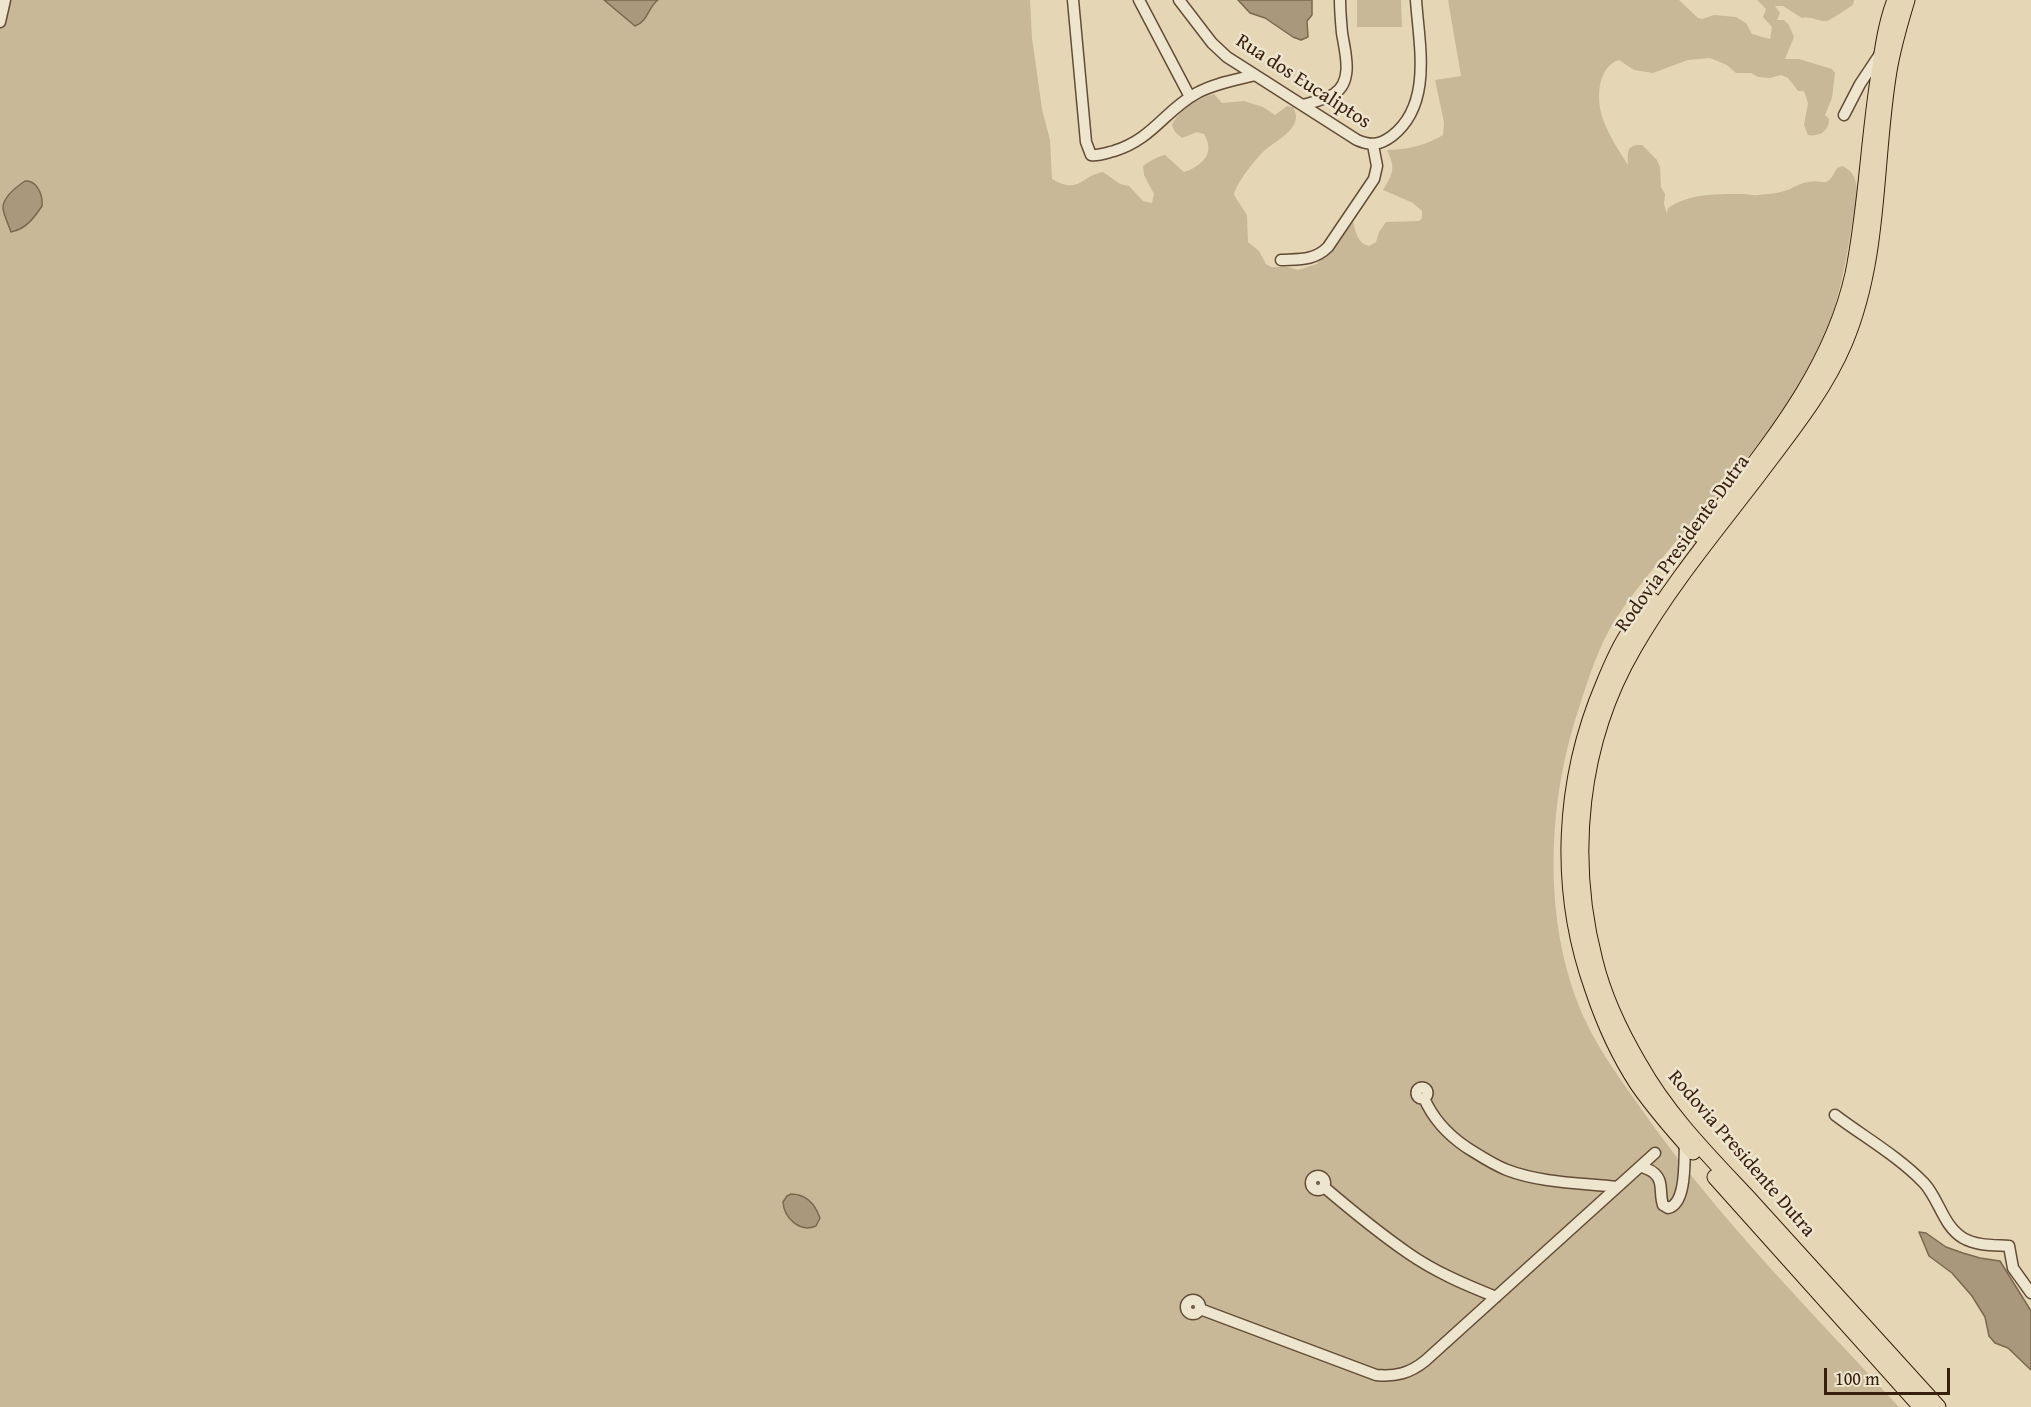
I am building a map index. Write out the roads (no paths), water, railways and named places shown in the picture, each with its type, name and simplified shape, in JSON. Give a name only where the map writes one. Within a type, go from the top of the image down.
[{"type":"highway","name":"Rodovia Presidente Dutra","points":[[1768,453],[1812,381],[1836,331],[1846,302],[1862,224],[1882,51],[1895,0]]},
{"type":"highway","name":"Rodovia Presidente Dutra","points":[[1907,0],[1897,32],[1889,74],[1873,228],[1865,273],[1846,340],[1820,391],[1768,453],[1627,635],[1611,665],[1585,735],[1574,779],[1569,819],[1569,883],[1582,959],[1600,1012],[1637,1083],[1668,1126],[1921,1407]]},
{"type":"highway","name":"Rodovia Presidente Dutra","points":[[1732,501],[1652,617],[1631,652],[1616,683],[1597,736],[1582,804],[1580,849],[1583,895],[1595,965],[1621,1030],[1642,1069],[1664,1101],[1691,1135],[1938,1407]]},
{"type":"street","points":[[0,22],[5,0]]},
{"type":"street","points":[[1073,0],[1086,142],[1091,155],[1100,155],[1134,143],[1156,128],[1190,98],[1210,87],[1255,75]]},
{"type":"street","points":[[1139,0],[1190,98]]},
{"type":"street","name":"Rua dos Eucaliptos","points":[[1179,0],[1212,43],[1227,57],[1357,140],[1373,145],[1399,130],[1418,97],[1420,69],[1416,0]]},
{"type":"street","points":[[1303,105],[1336,93],[1344,80],[1347,59],[1340,0]]},
{"type":"street","points":[[1844,115],[1860,84],[1882,51]]},
{"type":"street","points":[[1281,260],[1312,258],[1328,247],[1377,172],[1373,145]]},
{"type":"street","points":[[1424,1098],[1432,1115],[1445,1130],[1459,1142],[1500,1167],[1542,1179],[1617,1187]]},
{"type":"street","points":[[1835,1115],[1900,1162],[1922,1181],[1957,1234],[1975,1244],[2008,1246],[2013,1268],[2031,1293]]},
{"type":"street","points":[[1641,1166],[1656,1175],[1661,1185],[1662,1202],[1666,1208],[1672,1208],[1680,1196],[1685,1144]]},
{"type":"street","points":[[1200,1309],[1376,1375],[1393,1376],[1406,1373],[1416,1368],[1655,1153]]},
{"type":"street","points":[[1324,1187],[1354,1213],[1410,1254],[1461,1283],[1496,1297]]}]
